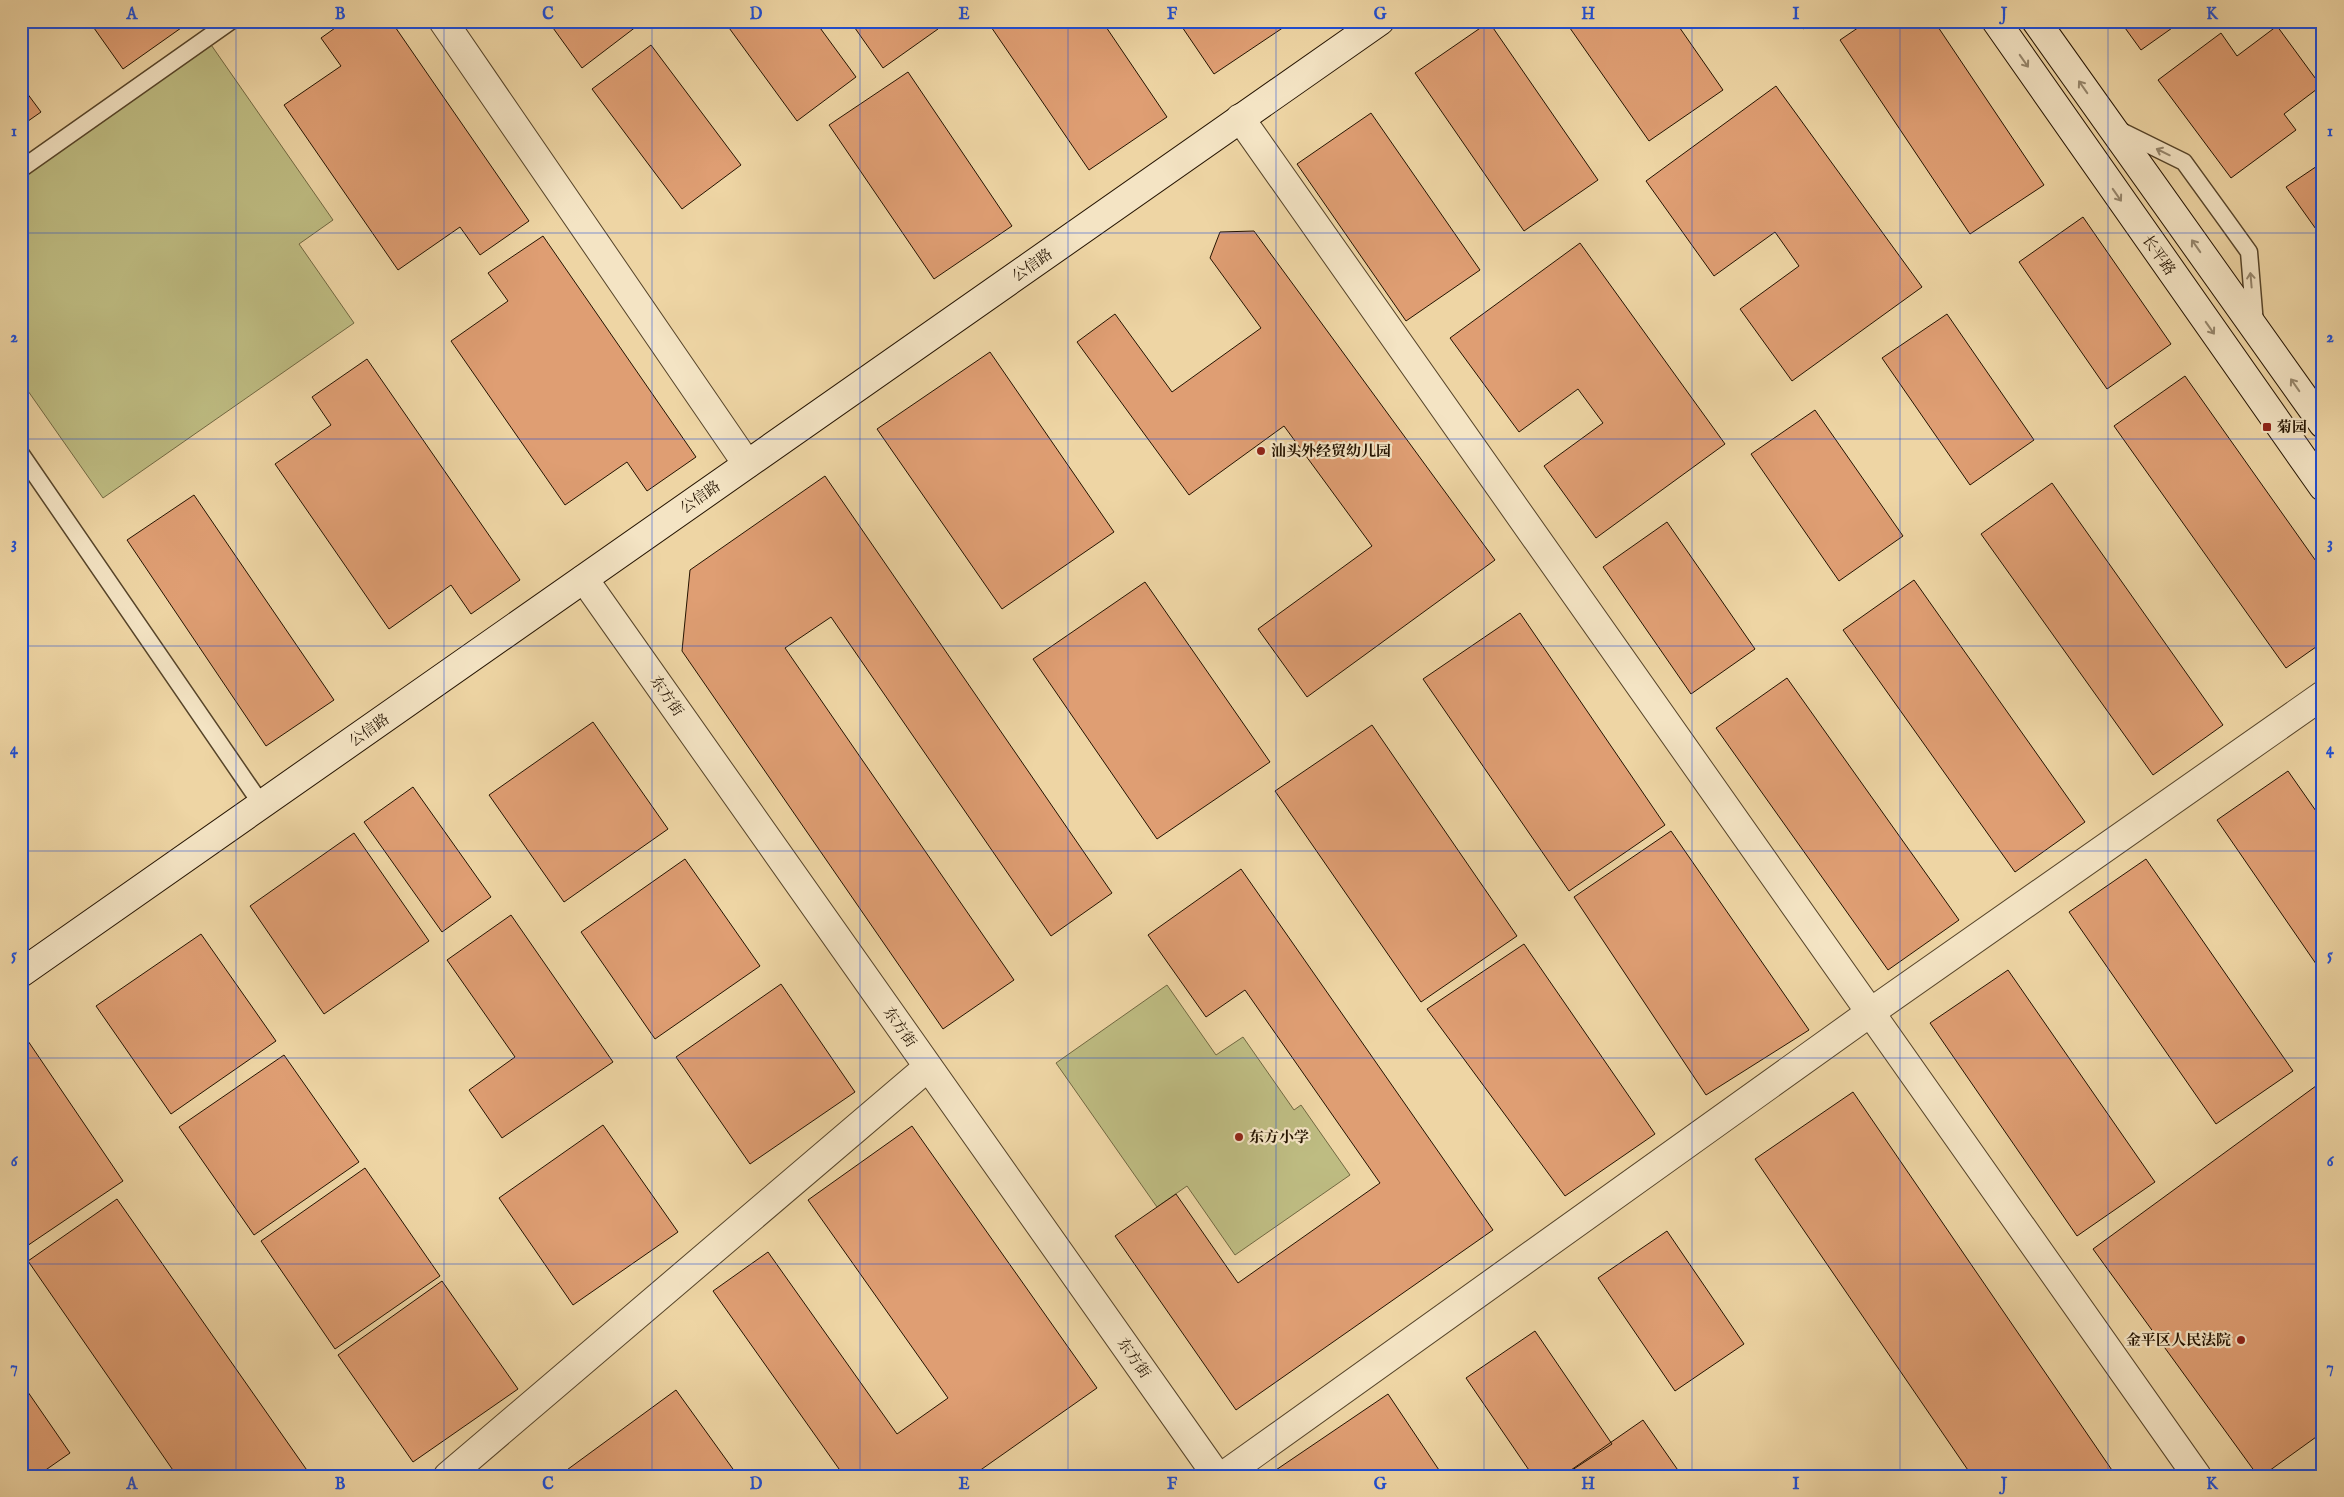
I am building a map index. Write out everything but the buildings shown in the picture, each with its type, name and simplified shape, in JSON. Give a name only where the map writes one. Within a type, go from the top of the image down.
[{"type":"street","points":[[443,21],[747,464]]},
{"type":"street","name":"公信路","points":[[21,973],[1380,21]]},
{"type":"street","name":"长平路","points":[[1996,21],[2323,487]]},
{"type":"street","points":[[2036,21],[2323,424]]},
{"type":"street","points":[[1240,118],[2197,1476]]},
{"type":"street","name":"东方街","points":[[584,579],[1217,1476]]},
{"type":"street","points":[[1223,1476],[1871,1012],[2323,695]]},
{"type":"street","points":[[448,1476],[928,1067]]},
{"type":"lane","points":[[21,169],[231,21]]},
{"type":"lane","points":[[2111,126],[2184,162],[2249,252],[2255,329]]},
{"type":"lane","points":[[21,454],[262,805]]},
{"type":"shaded area","points":[[207,39],[333,220],[299,244],[354,323],[103,498],[21,381],[21,169]]},
{"type":"shaded area","points":[[1167,985],[1216,1055],[1243,1037],[1294,1110],[1301,1105],[1350,1175],[1235,1255],[1187,1186],[1157,1207],[1056,1063]]},
{"type":"place","name":"菊园","points":[[2267,427]]},
{"type":"place","name":"汕头外经贸幼儿园","points":[[1261,451]]},
{"type":"place","name":"东方小学","points":[[1239,1137]]},
{"type":"place","name":"金平区人民法院","points":[[2241,1340]]}]
